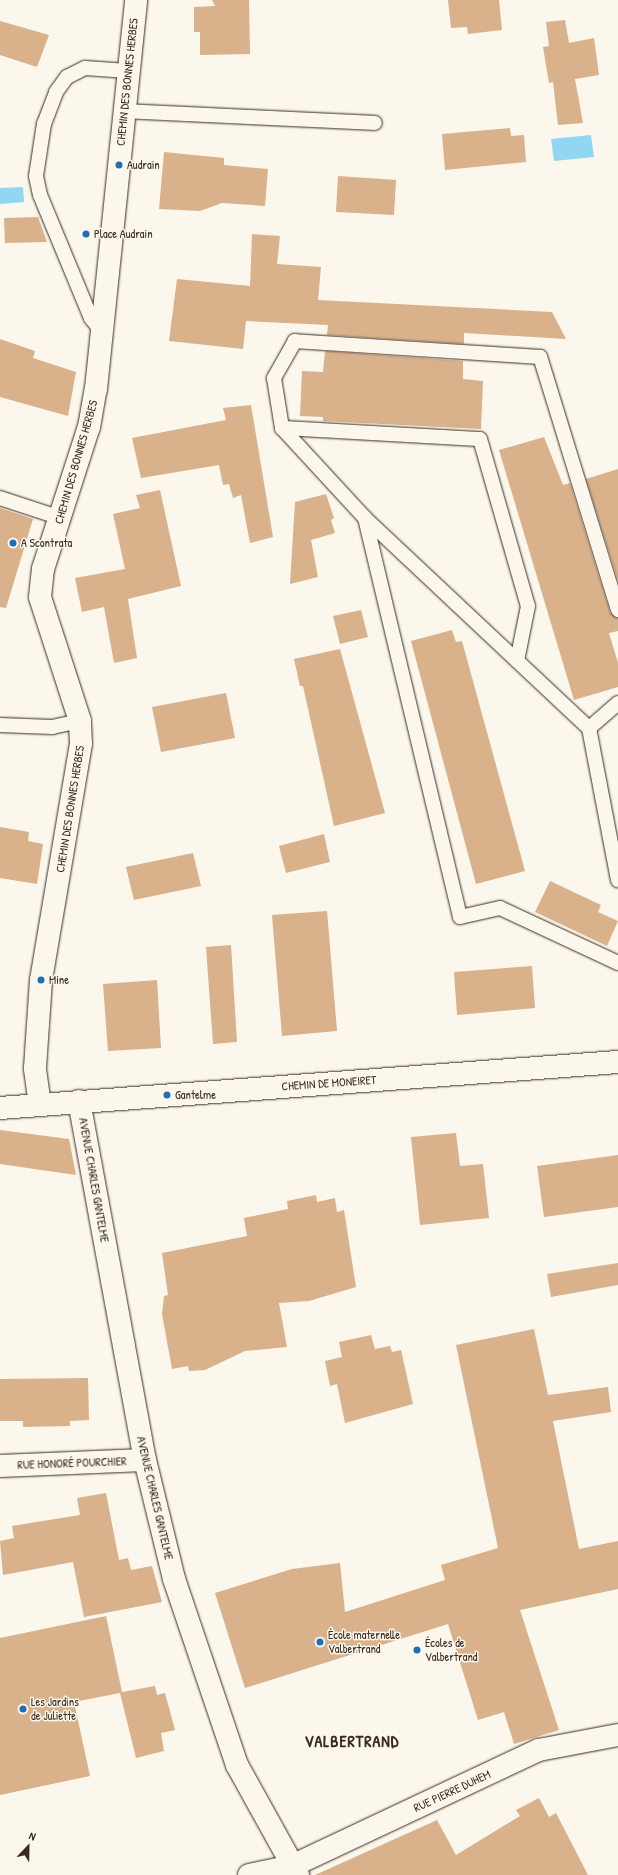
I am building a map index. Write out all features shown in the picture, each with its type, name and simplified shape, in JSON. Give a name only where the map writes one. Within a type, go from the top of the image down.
[{"type":"street","name":"CHEMIN DES BONNES HERBES","points":[[40,1104],[35,1068],[41,980],[78,770],[80,721],[40,597],[43,569],[61,518],[88,426],[102,332],[136,0]]},
{"type":"street","name":"CHEMIN DE MONEIRET","points":[[0,1108],[618,1062]]},
{"type":"street","name":"AVENUE CHARLES GANTELME","points":[[79,1101],[145,1460],[174,1579],[216,1708],[237,1765],[295,1870]]},
{"type":"street","name":"RUE HONORÉ POURCHIER","points":[[0,1466],[145,1460]]},
{"type":"street","name":"RUE PIERRE DUHEM","points":[[249,1875],[295,1870],[539,1750],[618,1735]]},
{"type":"lane","points":[[102,332],[91,318],[40,195],[36,176],[44,124],[56,92],[67,77],[84,68],[128,71]]},
{"type":"lane","points":[[124,110],[375,123]]},
{"type":"lane","points":[[618,610],[540,357],[295,341],[274,378],[282,428],[364,518],[589,728],[618,880]]},
{"type":"lane","points":[[282,428],[480,439],[528,606],[517,661]]},
{"type":"lane","points":[[0,498],[61,518]]},
{"type":"lane","points":[[364,518],[460,917],[500,908],[618,963]]},
{"type":"lane","points":[[589,728],[618,703]]},
{"type":"lane","points":[[0,725],[52,727],[80,721]]},
{"type":"water","points":[[591,135],[594,157],[554,161],[551,139]]},
{"type":"water","points":[[23,187],[24,202],[0,204],[0,188]]},
{"type":"building","points":[[212,0],[249,0],[250,54],[200,55],[200,32],[194,32],[194,7],[215,6]]},
{"type":"building","points":[[448,0],[499,0],[502,30],[468,34],[467,27],[451,28]]},
{"type":"building","points":[[565,20],[569,43],[594,38],[599,75],[575,79],[583,123],[558,125],[553,82],[549,83],[543,47],[549,46],[546,22]]},
{"type":"building","points":[[0,21],[49,35],[37,67],[0,55]]},
{"type":"building","points":[[510,128],[511,136],[524,135],[526,162],[445,170],[442,134]]},
{"type":"building","points":[[164,152],[224,158],[224,165],[268,169],[265,206],[222,203],[200,211],[159,209]]},
{"type":"building","points":[[338,176],[396,180],[394,215],[336,212]]},
{"type":"building","points":[[38,217],[47,242],[5,243],[4,218]]},
{"type":"building","points":[[252,234],[280,236],[277,264],[321,267],[318,300],[552,312],[566,339],[464,333],[464,344],[327,335],[328,325],[246,321],[243,349],[169,341],[177,279],[250,286]]},
{"type":"building","points":[[0,339],[35,351],[33,358],[76,372],[68,416],[0,397]]},
{"type":"building","points":[[325,351],[463,361],[463,379],[483,381],[481,429],[323,421],[323,417],[300,416],[302,371],[323,372]]},
{"type":"building","points":[[251,405],[273,537],[250,543],[241,495],[233,498],[229,484],[223,485],[219,465],[141,478],[132,438],[226,420],[223,408]]},
{"type":"building","points":[[544,437],[563,485],[570,483],[610,612],[618,618],[618,631],[609,633],[618,663],[618,687],[574,700],[499,450]]},
{"type":"building","points":[[618,469],[618,581],[586,479]]},
{"type":"building","points":[[160,490],[181,586],[128,599],[137,658],[114,663],[104,607],[82,612],[75,578],[125,569],[113,514],[140,508],[136,495]]},
{"type":"building","points":[[326,494],[334,518],[331,520],[335,533],[311,540],[318,577],[290,584],[295,502]]},
{"type":"building","name":"A Scontrata","points":[[0,508],[33,519],[6,608],[0,607]]},
{"type":"building","points":[[361,610],[368,637],[340,644],[333,616]]},
{"type":"building","points":[[452,630],[456,642],[462,641],[525,871],[476,884],[411,641]]},
{"type":"building","points":[[340,649],[385,813],[334,826],[303,686],[300,686],[294,659]]},
{"type":"building","points":[[226,693],[235,738],[161,752],[152,707]]},
{"type":"building","points":[[0,827],[29,832],[28,841],[43,844],[37,884],[0,878]]},
{"type":"building","points":[[324,834],[330,862],[286,873],[279,846]]},
{"type":"building","points":[[193,853],[201,886],[134,900],[126,867]]},
{"type":"building","points":[[550,881],[601,905],[598,912],[618,921],[607,946],[535,912]]},
{"type":"building","points":[[327,911],[337,1031],[282,1036],[272,915]]},
{"type":"building","points":[[231,945],[237,1042],[213,1044],[206,947]]},
{"type":"building","points":[[532,966],[535,1008],[457,1015],[454,972]]},
{"type":"building","points":[[157,980],[161,1048],[108,1051],[103,984]]},
{"type":"building","points":[[0,1130],[69,1139],[76,1175],[0,1164]]},
{"type":"building","points":[[456,1133],[460,1166],[483,1164],[489,1218],[420,1225],[411,1137]]},
{"type":"building","points":[[618,1155],[618,1207],[544,1217],[537,1166]]},
{"type":"building","points":[[316,1195],[317,1202],[335,1198],[337,1212],[344,1210],[356,1287],[309,1301],[279,1303],[287,1347],[245,1351],[205,1370],[189,1371],[188,1366],[172,1369],[162,1314],[164,1296],[168,1295],[162,1253],[247,1236],[244,1218],[288,1209],[287,1201]]},
{"type":"building","points":[[618,1263],[618,1285],[551,1297],[547,1274]]},
{"type":"building","points":[[534,1329],[548,1395],[608,1387],[611,1412],[553,1421],[579,1549],[618,1541],[618,1589],[520,1610],[559,1730],[514,1744],[504,1712],[478,1720],[448,1624],[245,1688],[215,1593],[292,1569],[340,1563],[345,1612],[445,1580],[441,1565],[498,1548],[456,1345]]},
{"type":"building","points":[[371,1335],[375,1349],[390,1346],[392,1352],[401,1350],[413,1404],[345,1423],[337,1384],[330,1386],[325,1361],[342,1357],[339,1342]]},
{"type":"building","points":[[88,1378],[89,1420],[70,1421],[70,1426],[23,1427],[23,1421],[0,1421],[0,1379]]},
{"type":"building","points":[[106,1493],[119,1560],[128,1558],[131,1570],[152,1566],[162,1602],[84,1617],[73,1562],[3,1575],[0,1541],[14,1538],[12,1526],[80,1515],[77,1498]]},
{"type":"building","name":"Les Jardins de Juliette","points":[[106,1616],[122,1692],[155,1686],[157,1695],[165,1693],[175,1730],[161,1733],[164,1751],[136,1758],[120,1693],[74,1702],[90,1776],[0,1795],[0,1638]]},
{"type":"building","points":[[539,1798],[549,1817],[556,1813],[588,1875],[315,1875],[437,1820],[456,1855],[520,1816],[516,1810]]},
{"type":"place","name":"Audrain","points":[[119,165]]},
{"type":"place","name":"Place Audrain","points":[[86,234]]},
{"type":"place","name":"A Scontrata","points":[[13,543]]},
{"type":"place","name":"Mine","points":[[41,980]]},
{"type":"place","name":"Gantelme","points":[[167,1095]]},
{"type":"place","name":"École maternelle Valbertrand","points":[[320,1642]]},
{"type":"place","name":"Écoles de Valbertrand","points":[[417,1650]]},
{"type":"place","name":"Les Jardins de Juliette","points":[[23,1709]]},
{"type":"district","name":"VALBERTRAND","points":[[352,1741]]}]
